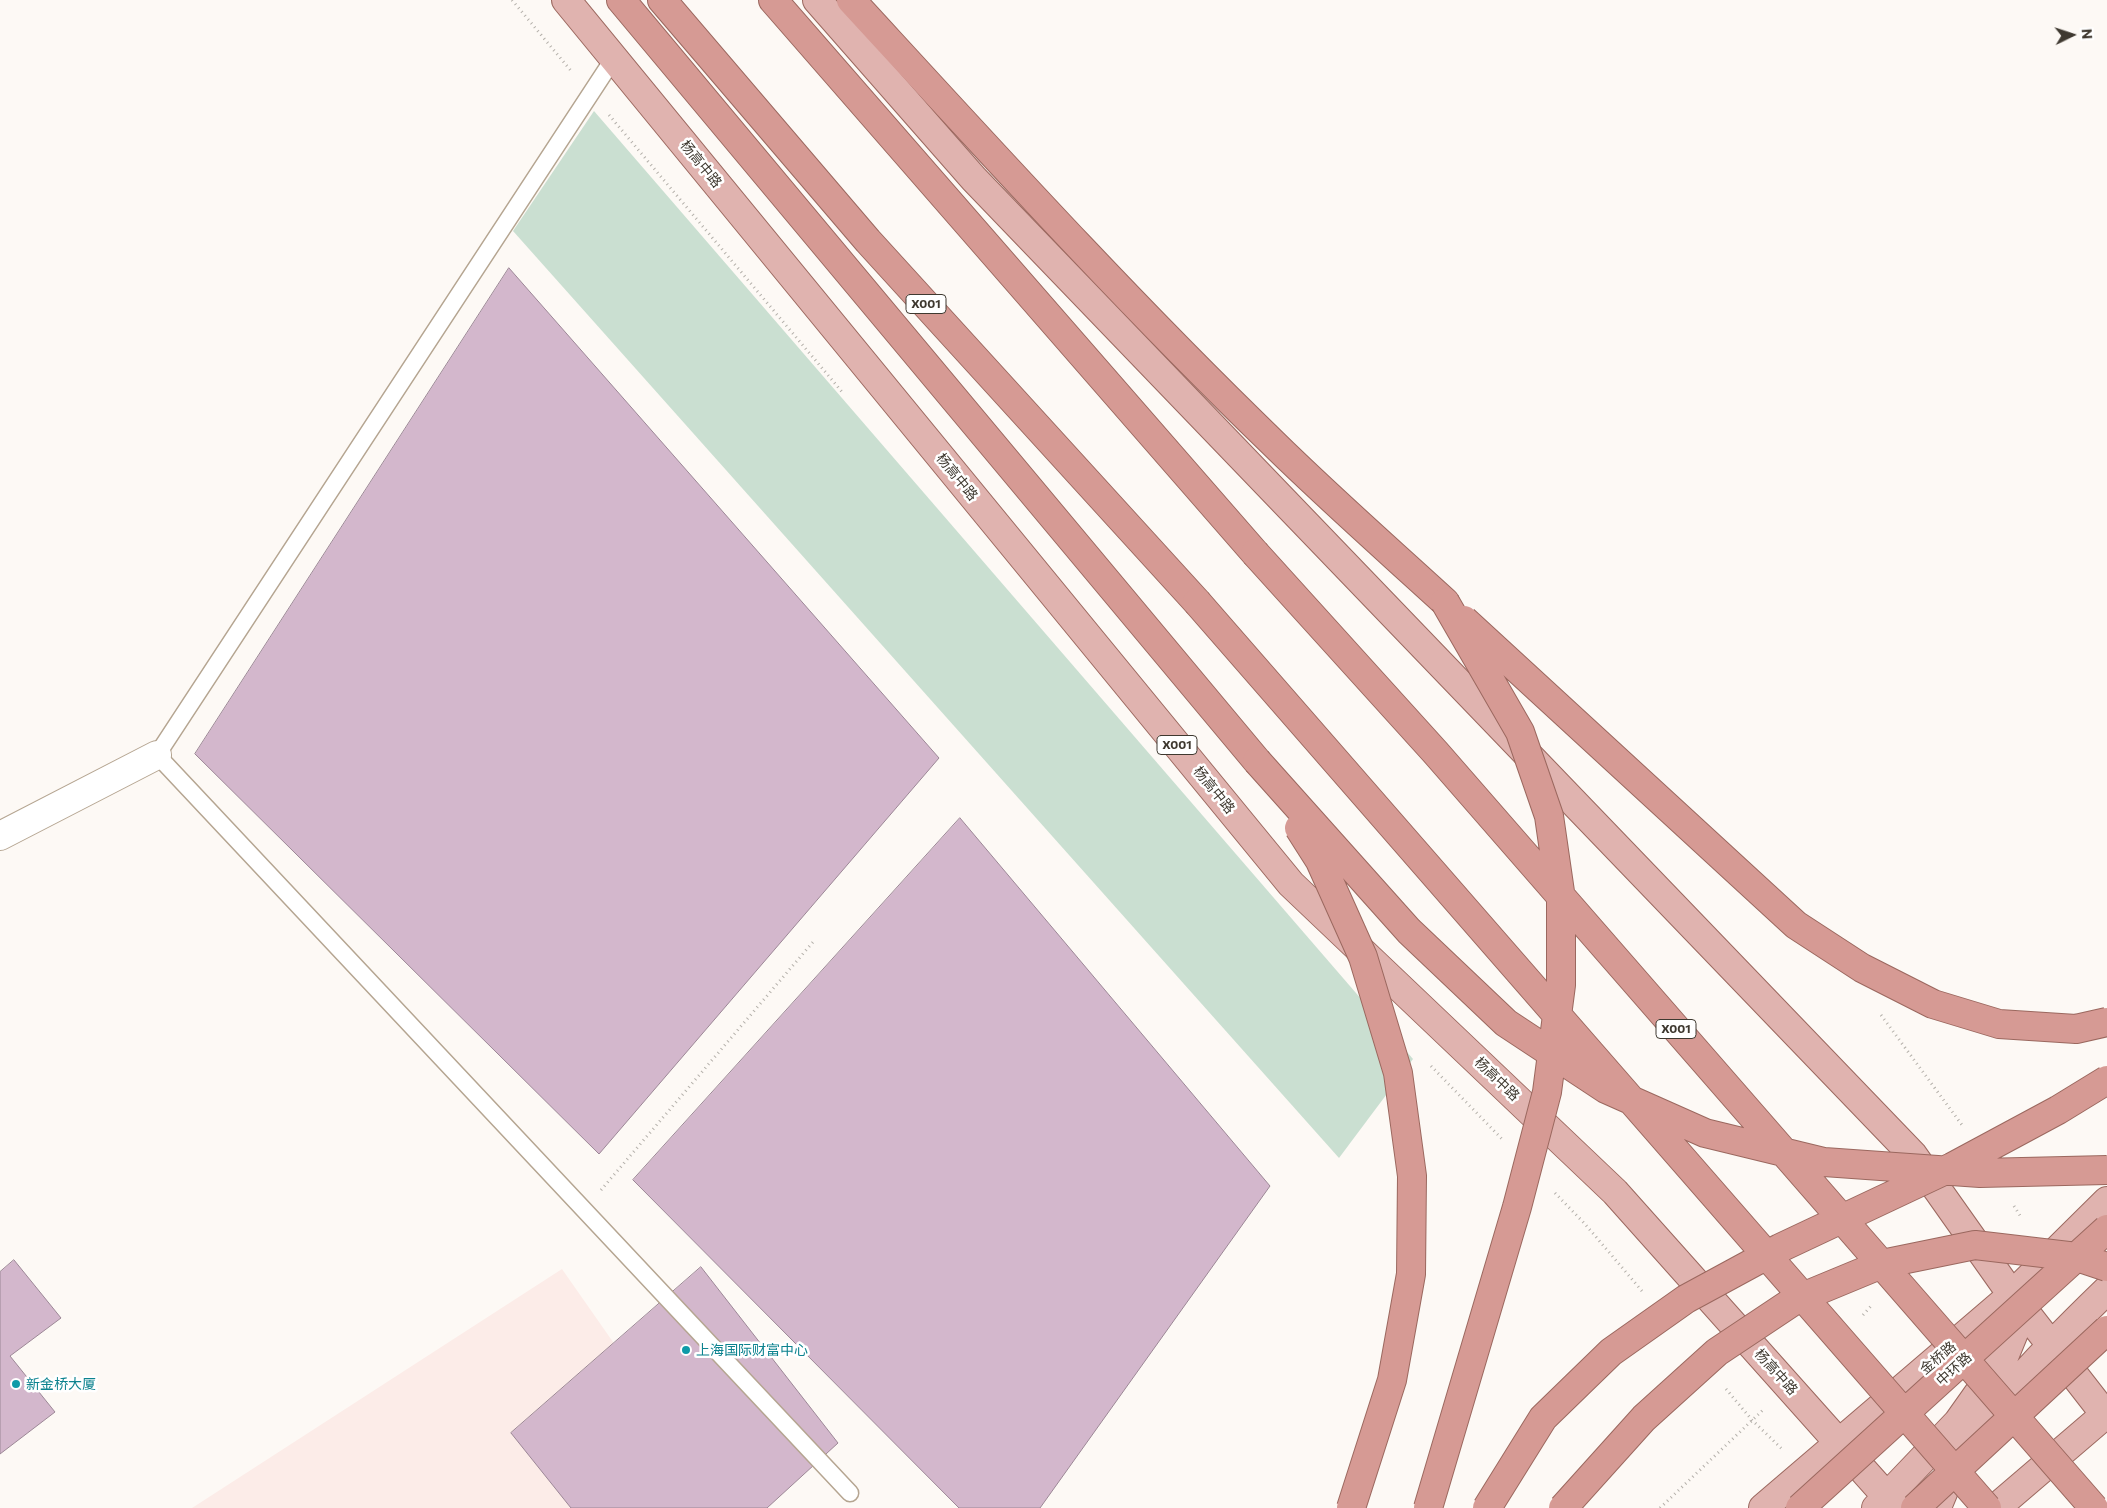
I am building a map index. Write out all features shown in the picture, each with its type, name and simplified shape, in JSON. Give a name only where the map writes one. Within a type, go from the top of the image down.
[{"type":"highway","points":[[621,0],[1257,761],[1409,931],[1506,1023],[1606,1089],[1705,1134],[1824,1162],[1980,1173],[2107,1170]]},
{"type":"highway","name":"X001","points":[[662,0],[868,241],[1197,602],[1987,1508]]},
{"type":"highway","name":"X001","points":[[774,0],[1248,546],[1436,753],[2094,1508]]},
{"type":"highway","points":[[851,0],[1023,187],[1173,344],[1274,444],[1796,925],[1862,968],[1933,1004],[1999,1024],[2076,1029],[2107,1022]]},
{"type":"highway","points":[[1428,1508],[1518,1207],[1547,1092],[1561,985],[1561,899],[1549,816],[1520,732],[1445,602]]},
{"type":"highway","points":[[1257,761],[1320,861],[1363,957],[1398,1073],[1412,1176],[1411,1274],[1394,1370],[1351,1508]]},
{"type":"highway","points":[[1486,1508],[1543,1418],[1611,1352],[1686,1299],[1780,1248],[1952,1167],[2058,1110],[2107,1080]]},
{"type":"highway","name":"中环路","points":[[1800,1508],[2107,1229]]},
{"type":"highway","points":[[1563,1508],[1644,1418],[1717,1352],[1795,1300],[1882,1264],[1975,1245],[2077,1257],[2107,1267]]},
{"type":"highway","points":[[1916,1508],[2107,1330]]},
{"type":"main road","name":"杨高中路","points":[[566,0],[1291,884],[1615,1192],[1838,1443],[1887,1505]]},
{"type":"main road","points":[[817,0],[974,179],[1913,1156],[2012,1295],[2106,1414],[1996,1508]]},
{"type":"main road","name":"金桥路","points":[[1763,1508],[2012,1295],[2107,1201]]},
{"type":"main road","points":[[1938,1508],[1946,1484],[1986,1422],[2051,1345],[2107,1290]]},
{"type":"main road","points":[[1887,1505],[1958,1422],[2004,1357],[2015,1330],[2012,1295]]},
{"type":"street","points":[[0,836],[157,755]]},
{"type":"lane","points":[[614,58],[157,755],[850,1493]]},
{"type":"path","points":[[584,1210],[813,942]]},
{"type":"shaded area","points":[[562,1269],[729,1508],[192,1508]]},
{"type":"green space","points":[[594,111],[1413,1059],[1339,1158],[513,231]]},
{"type":"building","points":[[509,268],[939,758],[599,1154],[195,754]]},
{"type":"building","points":[[960,818],[1270,1186],[1040,1508],[959,1508],[633,1180]]},
{"type":"building","name":"新金桥大厦","points":[[14,1260],[61,1318],[10,1356],[55,1412],[0,1454],[0,1272]]},
{"type":"building","name":"上海国际财富中心","points":[[701,1267],[838,1443],[767,1508],[571,1508],[511,1433]]},
{"type":"place","name":"上海国际财富中心","points":[[686,1350]]},
{"type":"place","name":"新金桥大厦","points":[[16,1384]]}]
